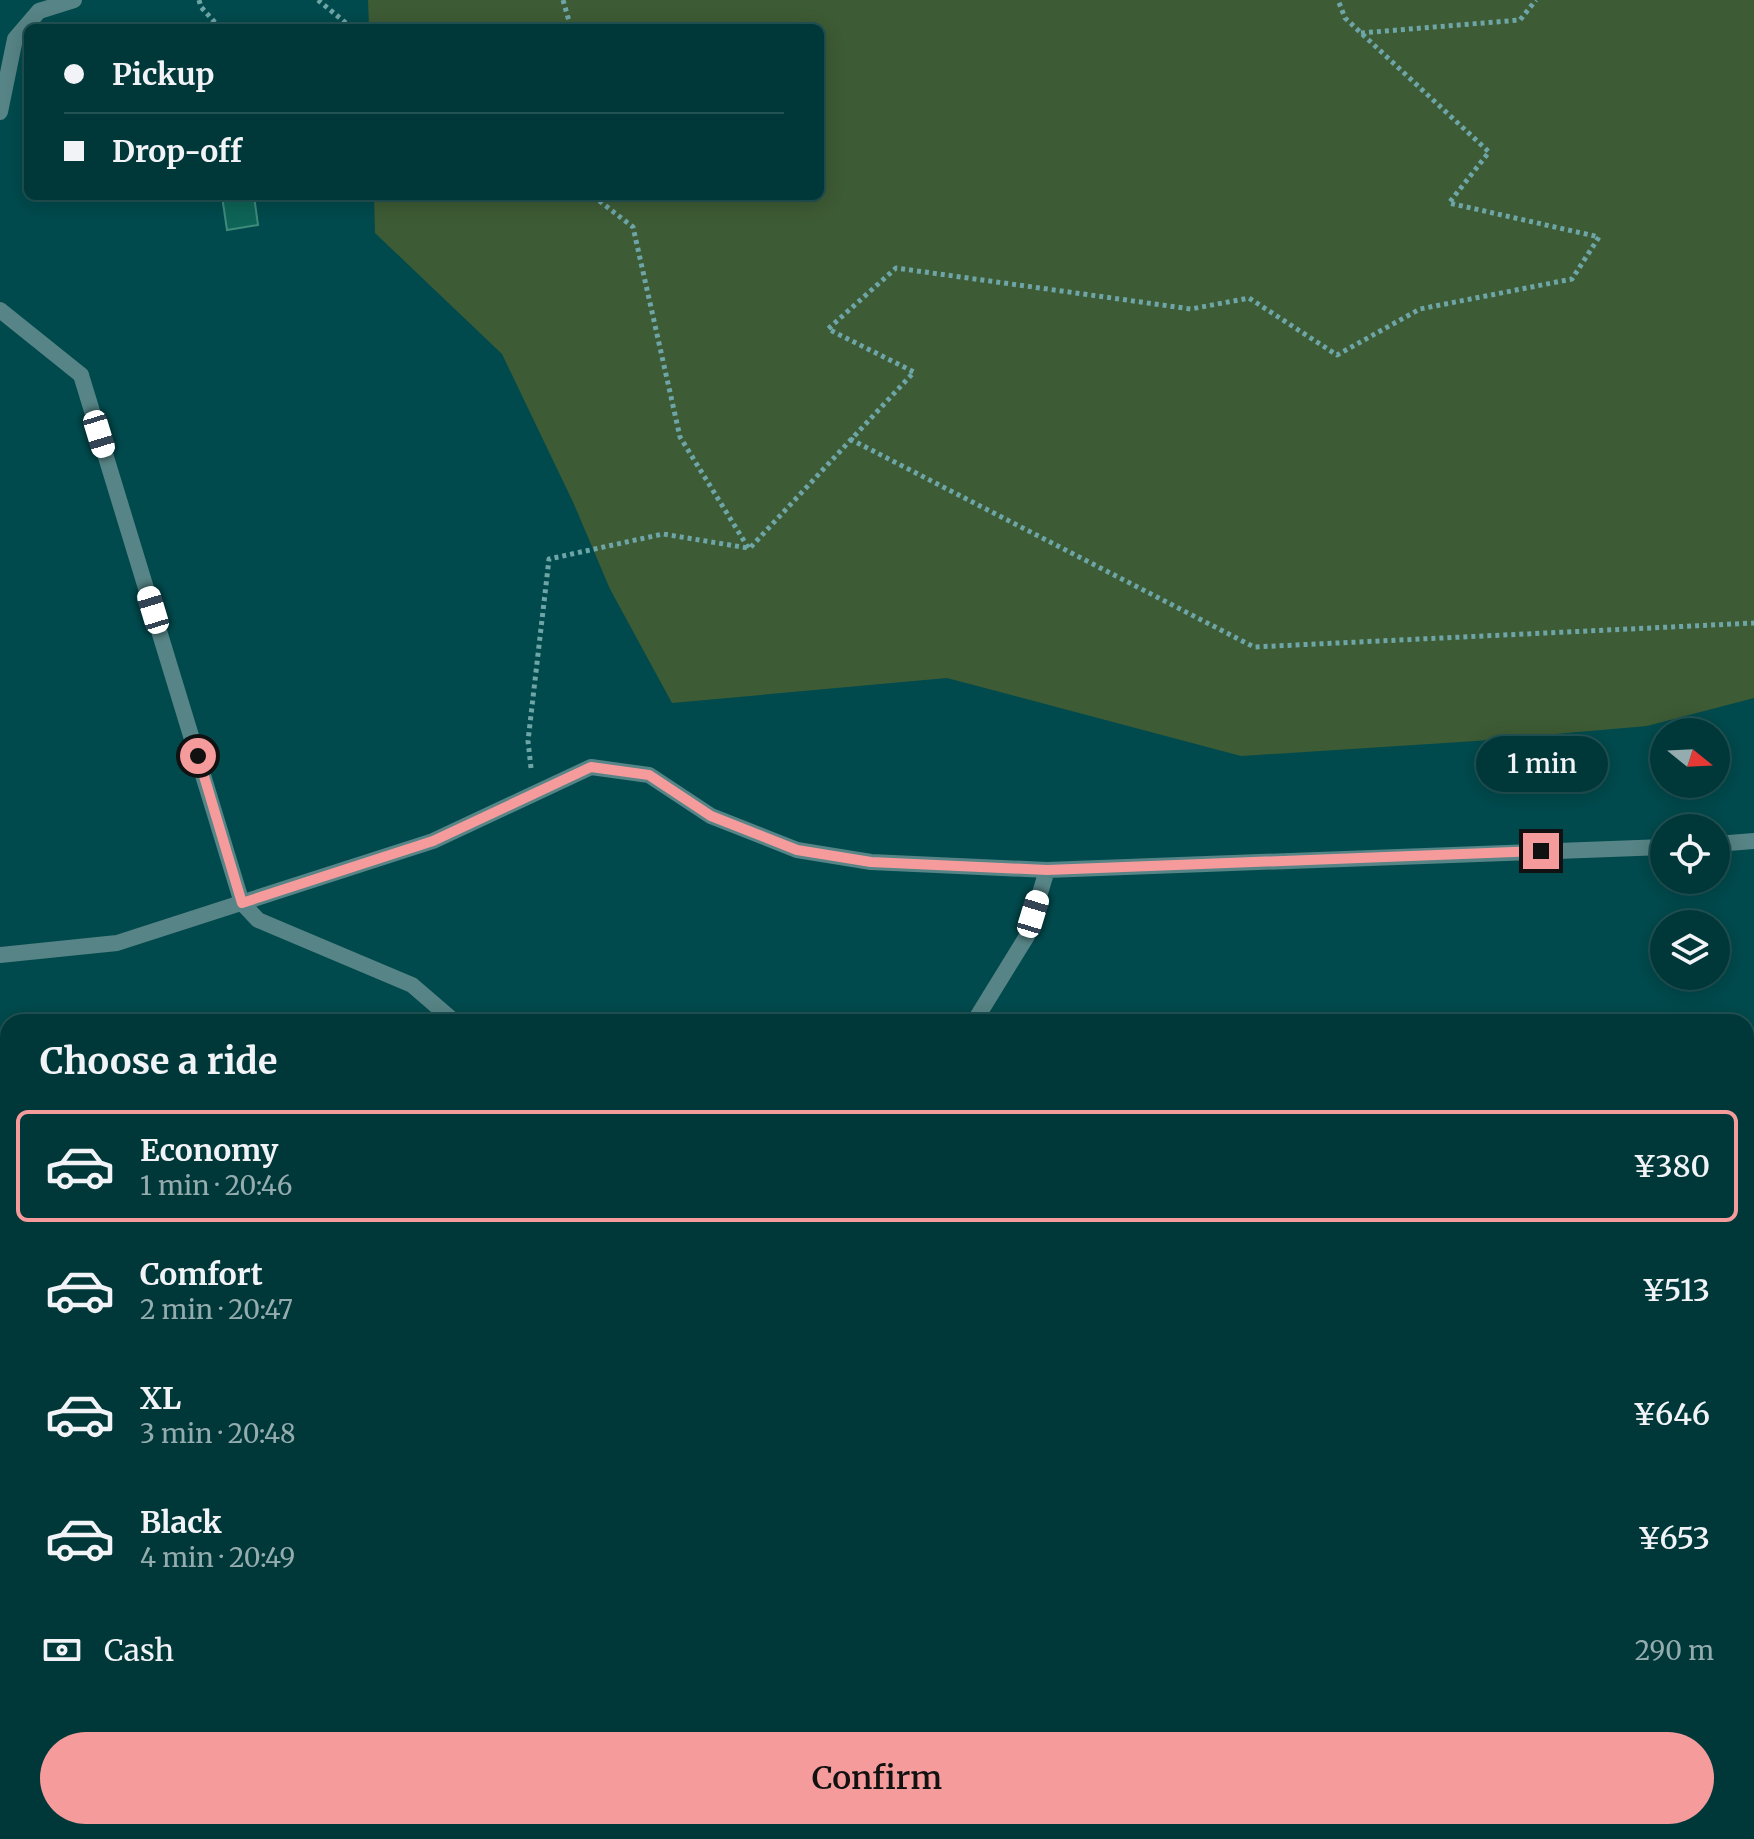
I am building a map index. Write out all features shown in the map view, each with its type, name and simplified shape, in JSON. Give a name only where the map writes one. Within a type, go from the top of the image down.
[{"type":"street","points":[[28,24],[39,11],[74,0]]},
{"type":"street","points":[[0,112],[15,39],[24,28]]},
{"type":"street","points":[[0,310],[81,375],[242,903],[258,920],[412,985],[446,1014]]},
{"type":"street","points":[[0,955],[117,943],[433,841],[591,767],[649,775],[711,816],[797,850],[871,862],[1047,870],[1650,848]]},
{"type":"street","points":[[1730,843],[1754,841]]},
{"type":"street","points":[[979,1014],[1027,936],[1047,870]]},
{"type":"path","points":[[199,0],[201,7],[216,24]]},
{"type":"path","points":[[318,0],[347,24]]},
{"type":"path","points":[[563,0],[570,24]]},
{"type":"path","points":[[749,549],[914,372],[828,329],[896,268],[1191,309],[1249,298],[1337,355],[1420,309],[1572,279],[1599,237],[1449,203],[1489,152],[1345,18],[1338,0]]},
{"type":"path","points":[[1361,33],[1520,20],[1536,0]]},
{"type":"path","points":[[598,200],[633,227],[680,437],[749,549]]},
{"type":"path","points":[[850,439],[1254,647],[1754,623]]},
{"type":"path","points":[[534,793],[528,741],[549,559],[663,534],[749,549]]},
{"type":"green space","points":[[368,0],[1754,0],[1754,698],[1678,718],[1650,718],[1650,725],[1647,726],[1241,756],[947,678],[672,703],[610,589],[573,502],[502,354],[375,233],[374,200],[824,200],[824,24],[369,24]]},
{"type":"building","points":[[223,200],[255,200],[258,225],[227,230]]},
{"type":"route","points":[[198,756],[242,903],[433,841],[591,767],[649,775],[711,816],[797,850],[871,862],[1047,870],[1541,851]]}]
